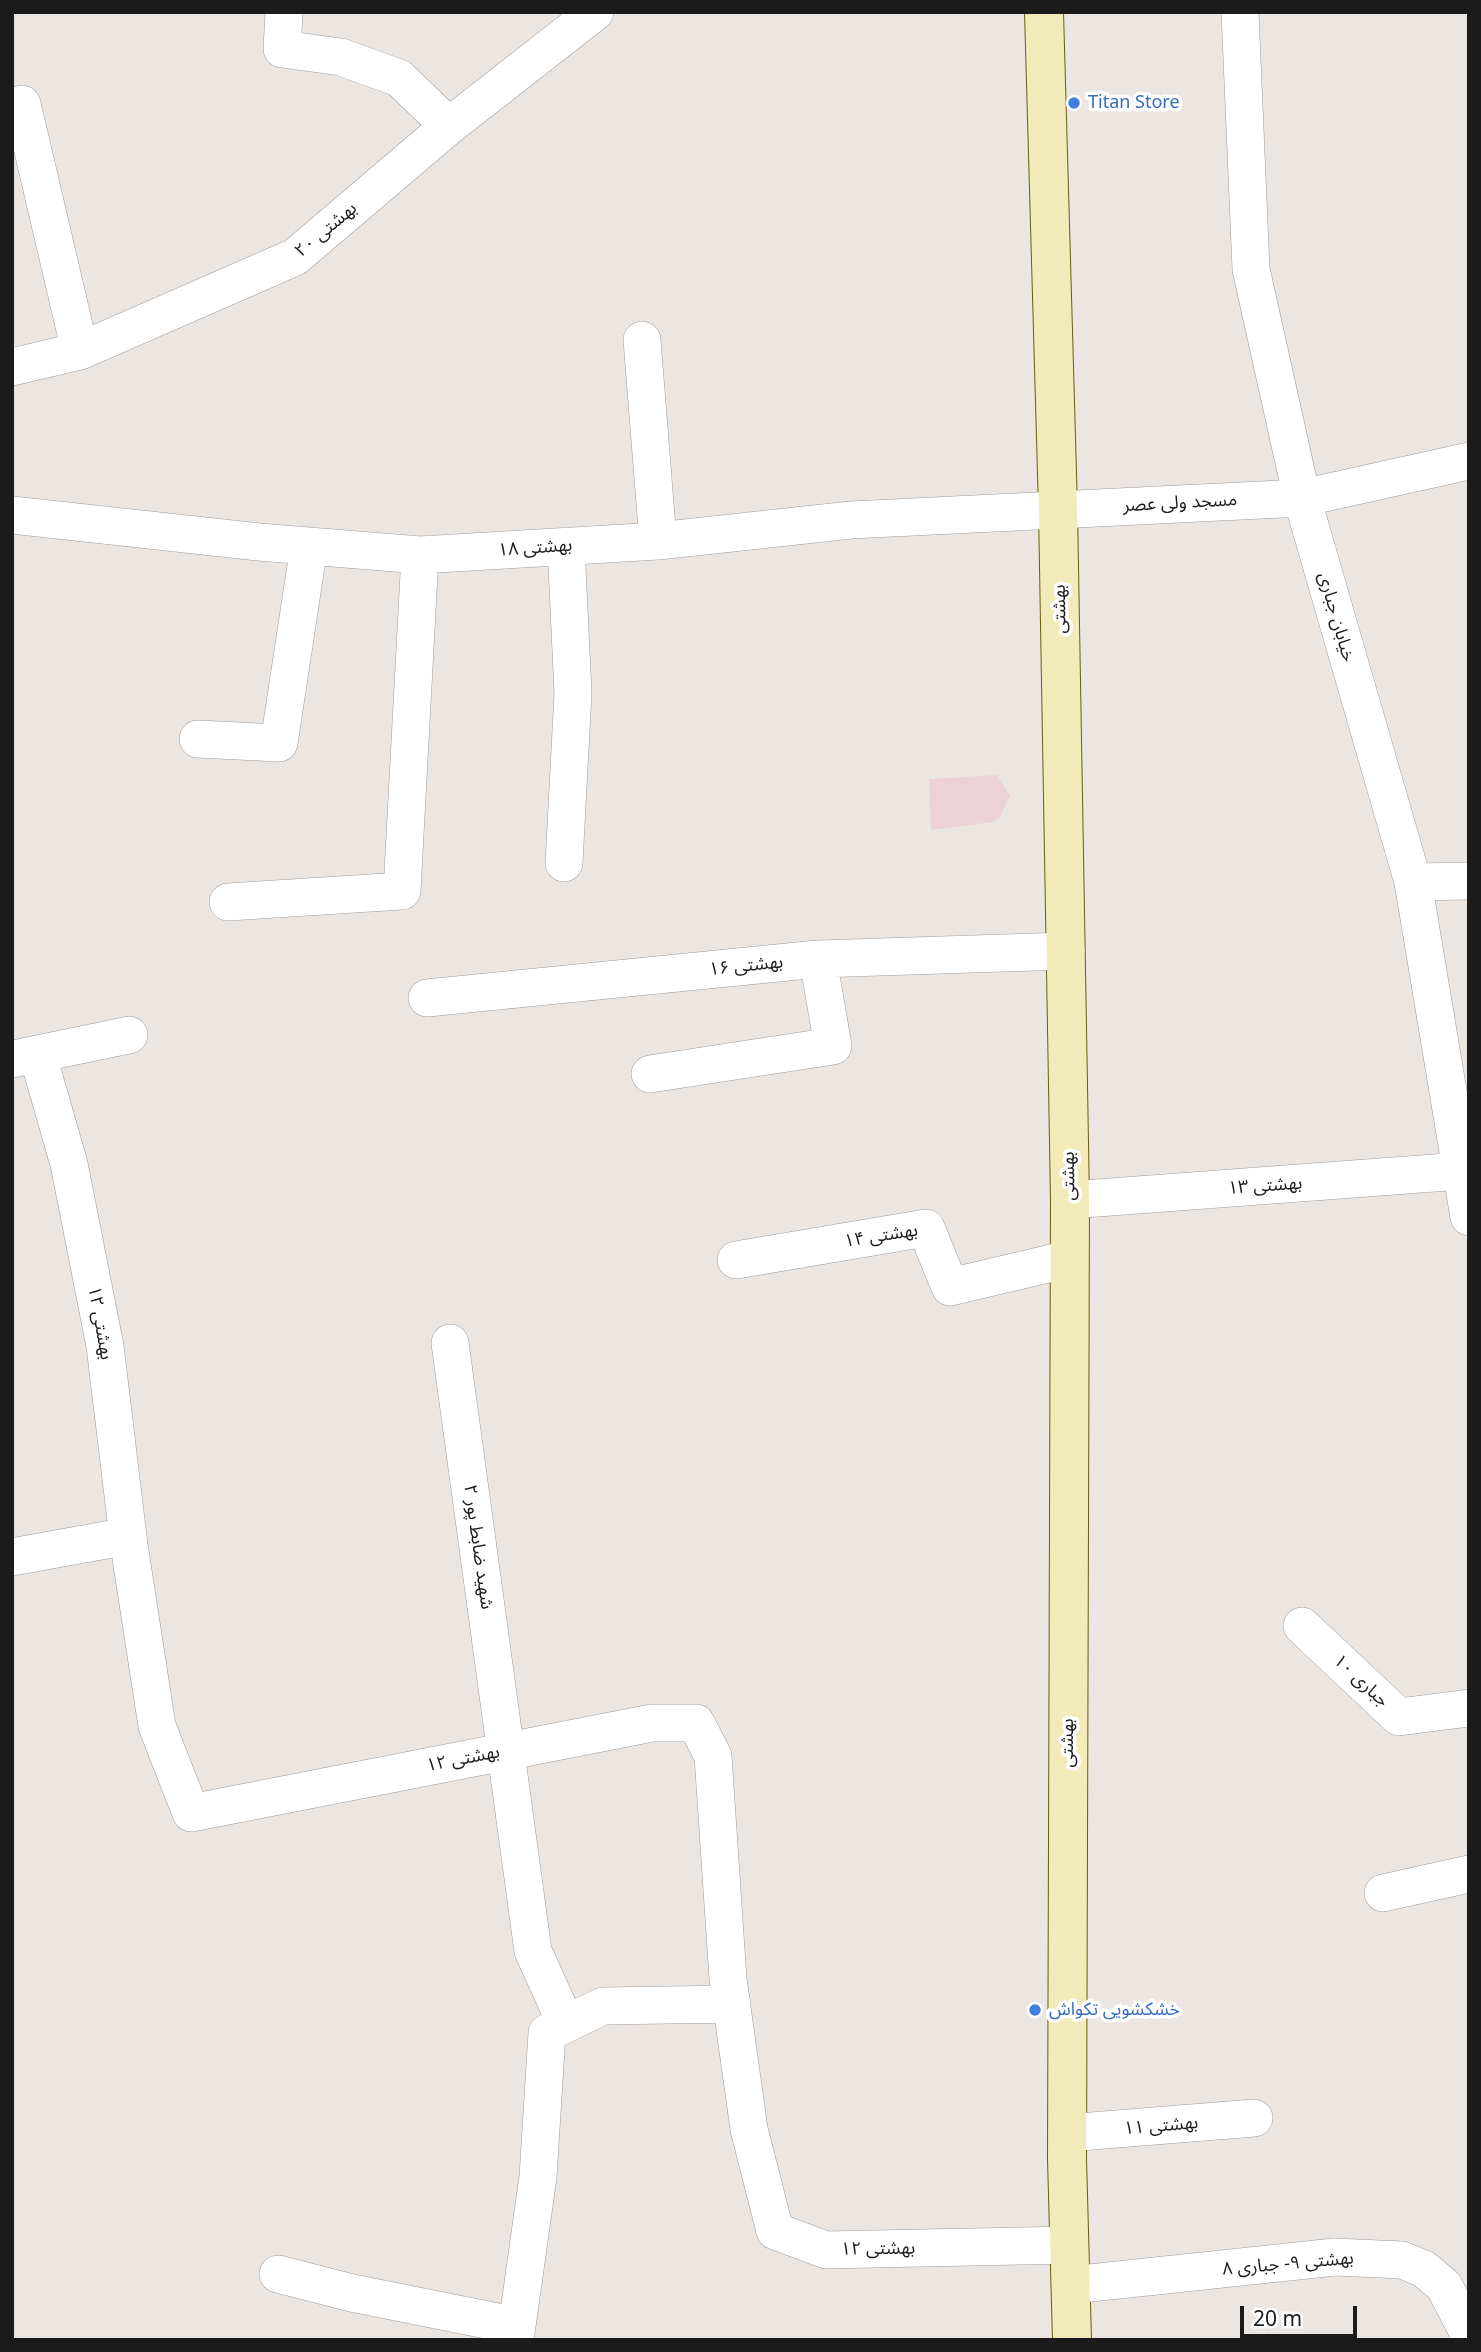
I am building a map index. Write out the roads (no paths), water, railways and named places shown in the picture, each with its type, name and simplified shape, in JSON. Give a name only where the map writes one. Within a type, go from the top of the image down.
[{"type":"main road","name":"بهشتی","points":[[1044,12],[1058,509],[1070,1200],[1067,2133],[1072,2340]]},
{"type":"street","points":[[284,12],[282,49],[341,57],[399,78],[449,126]]},
{"type":"street","name":"بهشتی ۲۰","points":[[12,368],[80,351],[295,257],[449,126],[595,12]]},
{"type":"street","name":"خیابان جباری","points":[[1240,12],[1251,269],[1302,498],[1413,882],[1469,1217]]},
{"type":"street","points":[[22,104],[80,351]]},
{"type":"street","points":[[642,340],[657,541]]},
{"type":"street","name":"مسجد ولی عصر","points":[[1058,509],[1302,498],[1469,461]]},
{"type":"street","name":"بهشتی ۱۸","points":[[12,515],[420,555],[657,541],[851,520],[1058,509]]},
{"type":"street","points":[[198,739],[279,743],[309,546]]},
{"type":"street","points":[[564,863],[573,693],[566,546]]},
{"type":"street","points":[[229,902],[402,891],[420,555]]},
{"type":"street","points":[[1413,882],[1469,881]]},
{"type":"street","name":"بهشتی ۱۶","points":[[427,998],[818,959],[1066,951]]},
{"type":"street","points":[[650,1074],[833,1046],[818,959]]},
{"type":"street","points":[[25,1058],[130,1035]]},
{"type":"street","name":"بهشتی ۱۲","points":[[25,1058],[69,1164],[105,1346],[128,1536],[158,1726],[191,1813],[652,1723],[696,1723],[713,1756],[732,2004],[749,2129],[775,2231],[826,2250],[1069,2245]]},
{"type":"street","name":"بهشتی ۱۳","points":[[1070,1200],[1461,1171]]},
{"type":"street","name":"بهشتی ۱۴","points":[[736,1260],[926,1228],[950,1287],[1069,1259]]},
{"type":"street","name":"شهید ضابط پور ۲","points":[[450,1343],[533,1951],[566,2024]]},
{"type":"street","points":[[12,1557],[128,1536]]},
{"type":"street","name":"جباری ۱۰","points":[[1302,1626],[1399,1717],[1469,1708]]},
{"type":"street","points":[[1383,1893],[1469,1874]]},
{"type":"street","points":[[278,2274],[516,2333],[538,2177],[547,2032],[603,2006],[732,2004]]},
{"type":"street","name":"بهشتی ۱۱","points":[[1067,2133],[1254,2118]]},
{"type":"street","name":"بهشتی ۹- جباری ۸","points":[[1071,2285],[1335,2257],[1402,2260],[1424,2269],[1444,2286],[1469,2334]]},
{"type":"place","name":"Titan Store","points":[[1074,103]]},
{"type":"place","name":"خشکشویی تکواش","points":[[1035,2010]]}]
